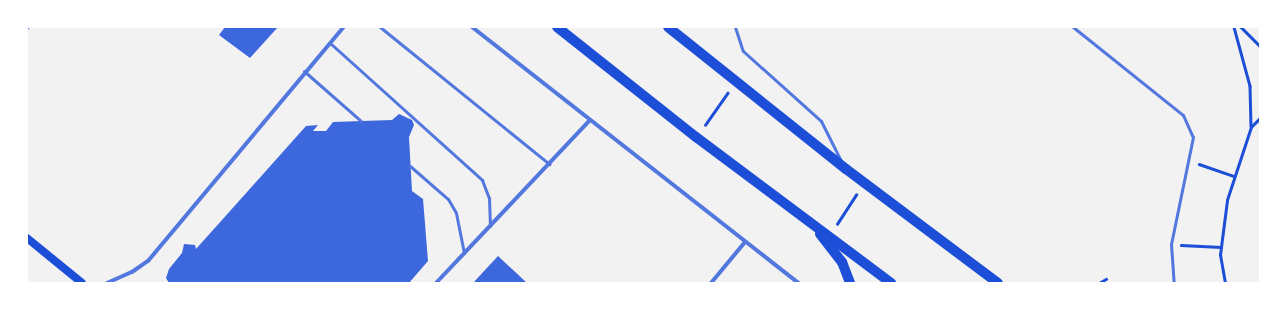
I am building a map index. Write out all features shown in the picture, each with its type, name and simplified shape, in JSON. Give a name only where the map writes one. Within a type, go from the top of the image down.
[{"type":"main road","points":[[557,27],[696,137],[891,283]]},
{"type":"main road","points":[[668,27],[865,184],[998,283]]},
{"type":"main road","points":[[812,223],[842,262],[850,283]]},
{"type":"main road","points":[[27,238],[82,283]]},
{"type":"street","points":[[107,283],[132,272],[148,260],[304,71],[344,27]]},
{"type":"street","points":[[472,27],[797,282]]},
{"type":"street","points":[[436,283],[590,120]]},
{"type":"street","points":[[711,283],[745,242]]},
{"type":"lane","points":[[380,27],[549,164]]},
{"type":"lane","points":[[735,27],[743,50],[821,121],[846,169]]},
{"type":"lane","points":[[1073,27],[1183,115],[1193,137],[1171,244],[1174,283]]},
{"type":"lane","points":[[330,43],[482,180],[489,198],[490,226]]},
{"type":"lane","points":[[304,71],[361,121]]},
{"type":"lane","points":[[410,166],[448,199],[456,213],[464,253]]},
{"type":"path","points":[[1225,283],[1221,248],[1227,200],[1233,176],[1251,127],[1250,86],[1234,27]]},
{"type":"path","points":[[1241,27],[1260,46]]},
{"type":"path","points":[[696,137],[735,81]]},
{"type":"path","points":[[1251,127],[1260,118]]},
{"type":"path","points":[[1188,160],[1233,176]]},
{"type":"path","points":[[828,236],[865,184]]},
{"type":"path","points":[[1171,244],[1221,248]]},
{"type":"path","points":[[1099,283],[1106,279]]},
{"type":"building","points":[[225,27],[278,27],[250,58],[219,35]]},
{"type":"building","points":[[399,114],[412,120],[414,125],[409,137],[412,191],[423,199],[428,261],[409,283],[169,283],[166,278],[169,269],[182,253],[184,244],[195,245],[196,249],[306,126],[318,125],[313,131],[326,131],[333,122],[392,120]]},
{"type":"building","points":[[498,256],[527,283],[473,283]]}]
